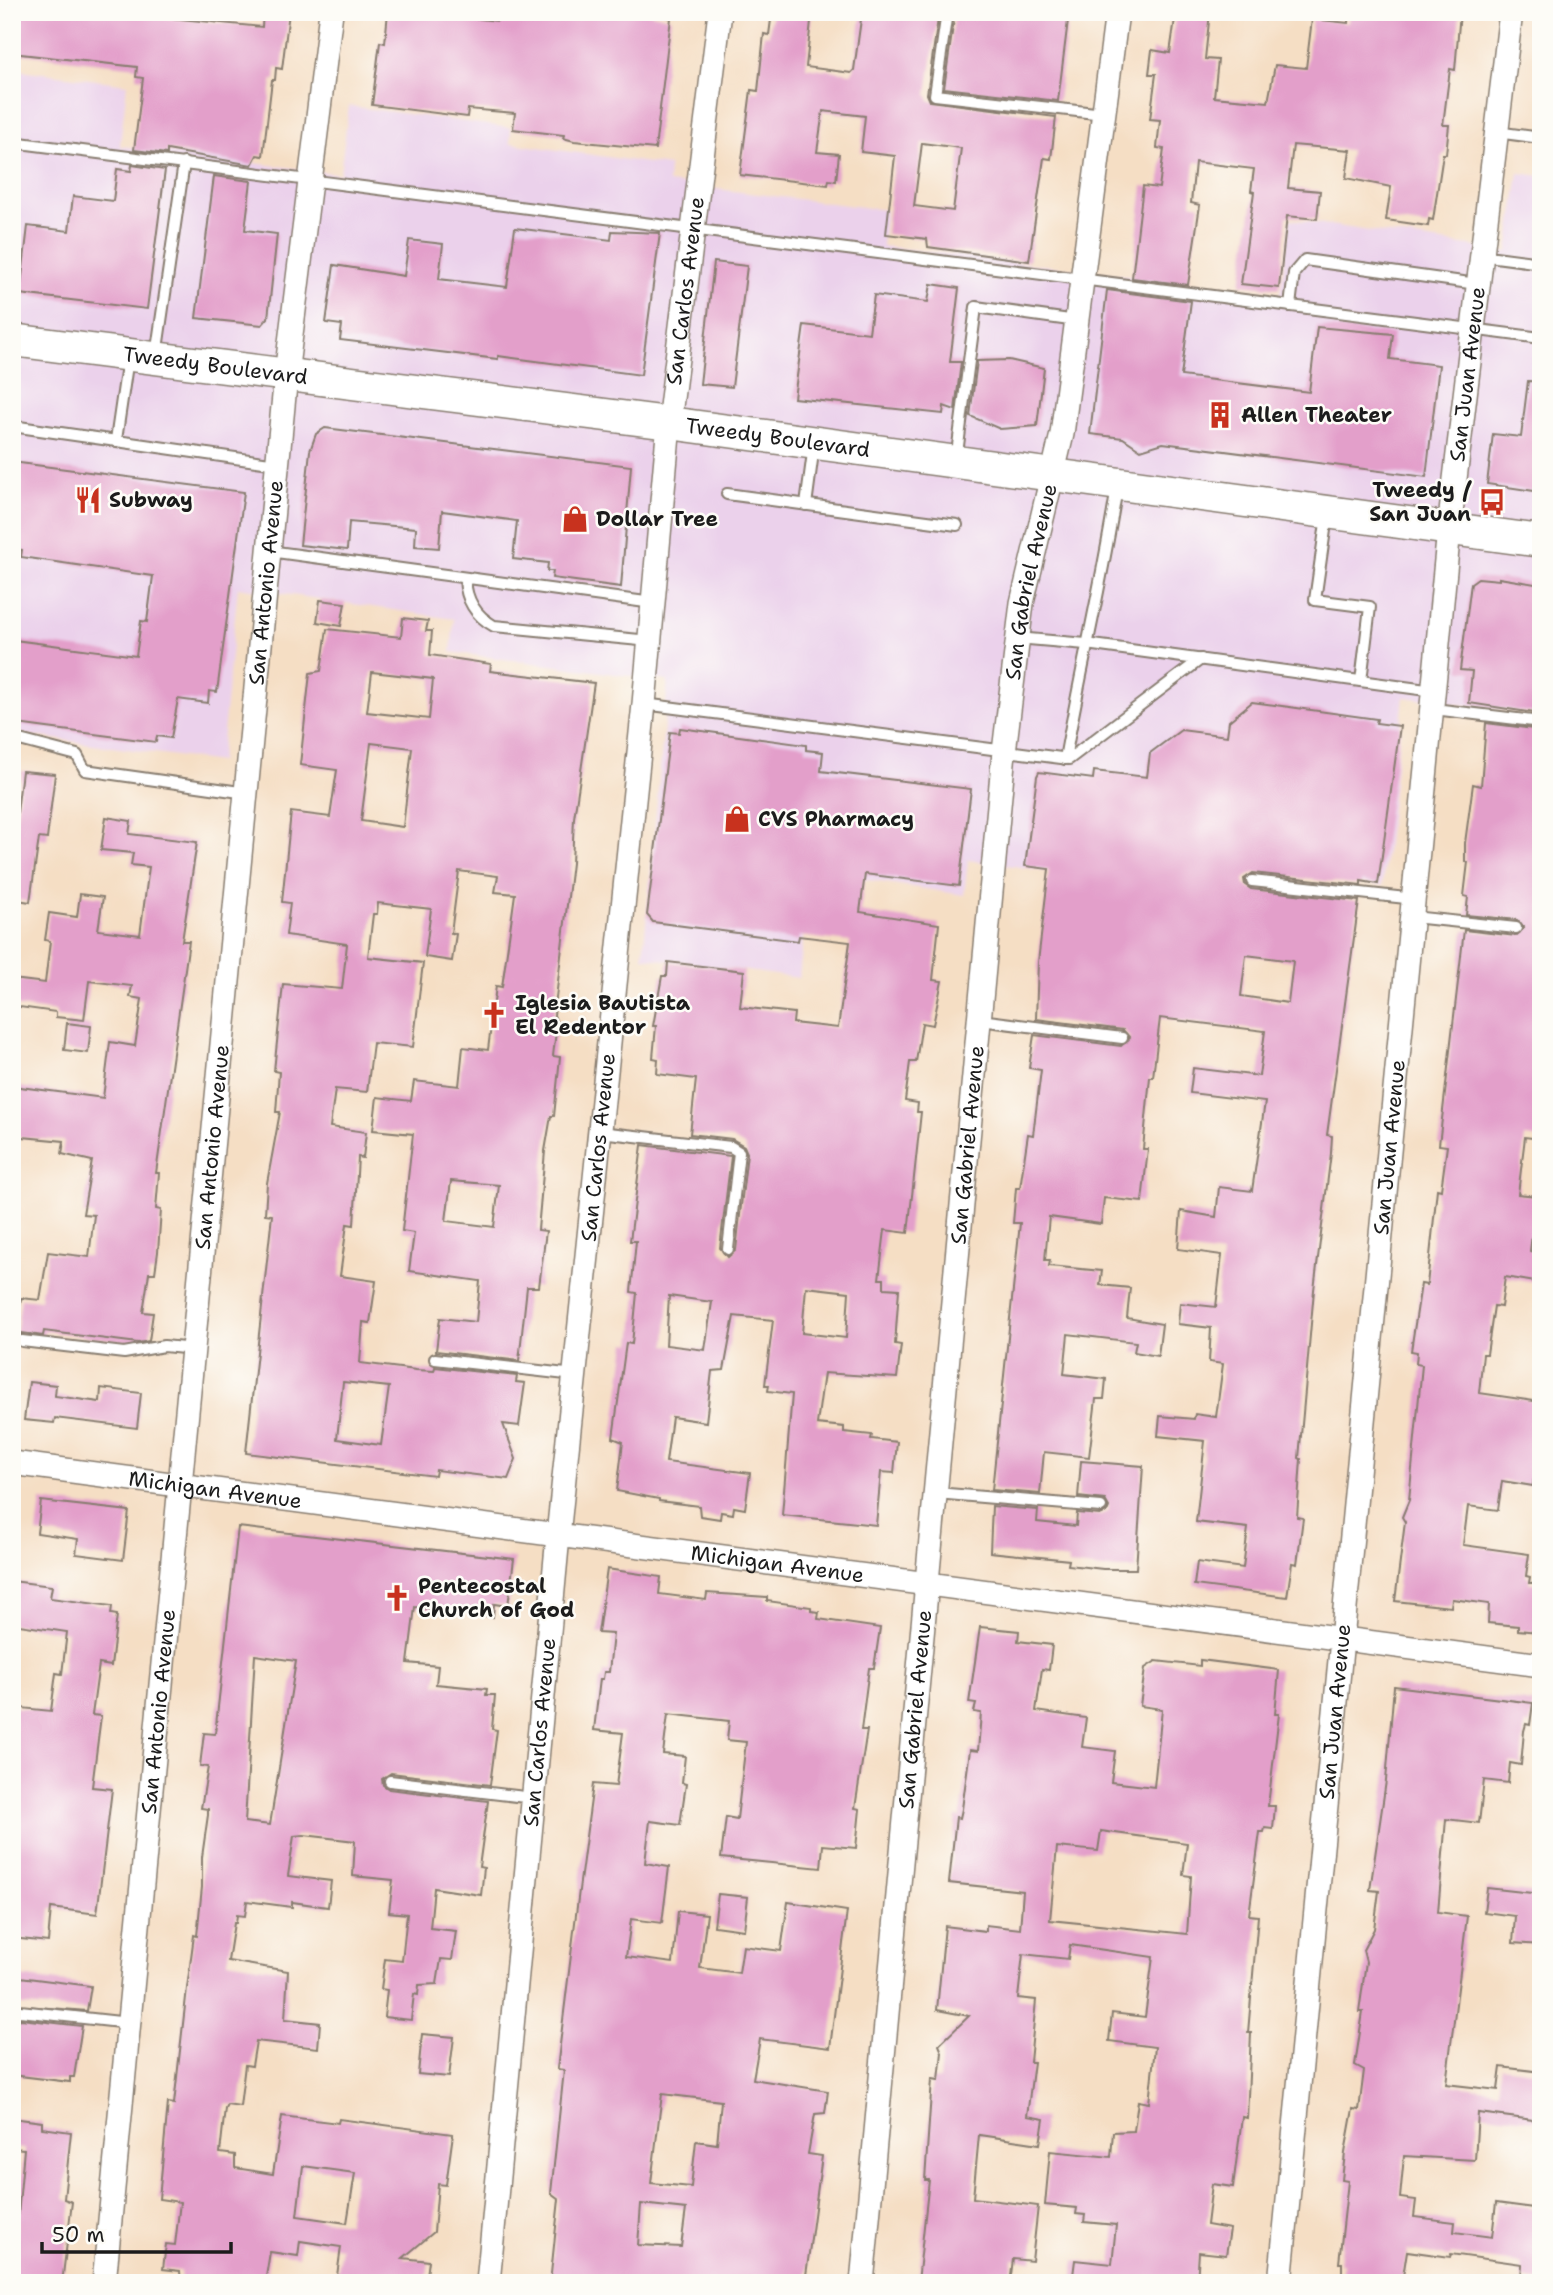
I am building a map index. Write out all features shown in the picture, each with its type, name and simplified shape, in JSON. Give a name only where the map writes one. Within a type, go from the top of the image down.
[{"type":"main road","name":"Tweedy Boulevard","points":[[12,341],[669,423],[814,445],[1541,541]]},
{"type":"street","name":"San Antonio Avenue","points":[[104,2283],[277,464],[331,12]]},
{"type":"street","name":"San Carlos Avenue","points":[[488,2283],[558,1535],[644,704],[669,423],[720,12]]},
{"type":"street","name":"San Gabriel Avenue","points":[[862,2283],[1004,752],[1017,638],[1050,475],[1062,434],[1117,12]]},
{"type":"street","name":"San Juan Avenue","points":[[1280,2283],[1449,529],[1511,12]]},
{"type":"street","name":"Michigan Avenue","points":[[12,1463],[1541,1665]]},
{"type":"lane","points":[[947,12],[935,95],[1104,114]]},
{"type":"lane","points":[[1496,132],[1541,138]]},
{"type":"lane","points":[[12,142],[1541,338]]},
{"type":"lane","points":[[116,440],[142,357],[184,163]]},
{"type":"lane","points":[[1480,255],[1541,262]]},
{"type":"lane","points":[[1290,306],[1294,273],[1305,260],[1477,284]]},
{"type":"lane","points":[[956,463],[976,307],[1077,321]]},
{"type":"lane","points":[[12,426],[277,464]]},
{"type":"lane","points":[[806,505],[814,445]]},
{"type":"lane","points":[[1065,759],[1086,644],[1104,570],[1117,484]]},
{"type":"lane","points":[[727,494],[957,525]]},
{"type":"lane","points":[[1327,513],[1315,600],[1370,607],[1361,681]]},
{"type":"lane","points":[[269,551],[653,603]]},
{"type":"lane","points":[[465,579],[470,602],[480,618],[494,626],[650,641]]},
{"type":"lane","points":[[1017,638],[1086,644],[1361,681],[1434,700],[1541,722]]},
{"type":"lane","points":[[644,704],[1069,759],[1201,659]]},
{"type":"lane","points":[[12,738],[77,755],[85,770],[247,793]]},
{"type":"lane","points":[[1252,881],[1516,928]]},
{"type":"lane","points":[[980,1020],[1122,1038]]},
{"type":"lane","points":[[600,1132],[731,1147],[739,1152],[728,1249]]},
{"type":"lane","points":[[22,1341],[124,1353],[164,1346],[194,1349]]},
{"type":"lane","points":[[435,1359],[575,1376]]},
{"type":"lane","points":[[936,1493],[1101,1507]]},
{"type":"lane","points":[[390,1781],[533,1798]]},
{"type":"lane","points":[[12,2013],[20,2011],[129,2023]]},
{"type":"shaded area","points":[[12,69],[127,84],[120,146],[340,174],[349,106],[511,128],[510,143],[669,166],[668,183],[886,210],[882,246],[1280,294],[1290,219],[1508,252],[1519,173],[1541,176],[1541,715],[1404,697],[1382,886],[1209,863],[1205,892],[968,860],[964,895],[810,871],[799,978],[643,957],[668,681],[451,652],[454,619],[238,587],[220,762],[12,733]]},
{"type":"building","points":[[12,12],[108,12],[262,27],[263,12],[289,12],[282,69],[276,68],[275,80],[272,80],[263,156],[257,155],[252,165],[167,150],[167,154],[134,150],[143,78],[136,77],[137,67],[12,53]]},
{"type":"building","points":[[388,12],[444,12],[443,15],[497,21],[498,12],[644,12],[671,18],[655,149],[574,141],[563,138],[564,135],[513,129],[515,113],[468,109],[467,117],[372,105],[380,42],[385,43]]},
{"type":"building","points":[[772,12],[812,12],[806,67],[851,73],[854,70],[862,12],[939,12],[927,94],[930,101],[1056,117],[1051,159],[1044,158],[1029,261],[928,247],[927,239],[886,234],[895,156],[861,152],[865,116],[823,111],[817,152],[839,154],[836,181],[829,180],[828,185],[740,175],[751,90],[758,91],[764,34],[769,35]],"holes":[[[922,143],[961,148],[953,211],[914,206]]]},
{"type":"building","points":[[955,12],[1069,12],[1058,101],[944,88]]},
{"type":"building","points":[[1176,12],[1210,12],[1205,59],[1218,60],[1214,97],[1268,102],[1275,65],[1306,68],[1312,19],[1348,23],[1349,12],[1460,12],[1455,70],[1450,69],[1443,125],[1449,125],[1446,154],[1443,154],[1433,220],[1429,219],[1428,226],[1386,220],[1391,187],[1346,178],[1350,150],[1293,145],[1288,188],[1320,191],[1317,219],[1287,216],[1279,288],[1241,284],[1254,192],[1251,191],[1254,169],[1195,162],[1191,203],[1200,205],[1188,285],[1132,278],[1143,186],[1159,188],[1164,149],[1157,148],[1160,120],[1150,119],[1156,74],[1149,74],[1152,50],[1170,53]]},
{"type":"building","points":[[132,165],[165,170],[147,309],[20,294],[28,226],[69,231],[73,196],[113,201],[117,169],[131,171]]},
{"type":"building","points":[[214,176],[251,181],[245,230],[277,234],[268,318],[262,325],[196,318]]},
{"type":"building","points":[[515,228],[611,240],[612,231],[660,233],[641,375],[498,356],[498,359],[340,340],[342,325],[326,323],[334,265],[404,276],[409,240],[443,244],[439,279],[507,287]]},
{"type":"building","points":[[714,262],[747,266],[732,387],[700,384]]},
{"type":"building","points":[[931,284],[959,288],[950,362],[961,362],[955,410],[944,406],[943,414],[794,398],[804,325],[869,333],[874,295],[928,302]]},
{"type":"building","points":[[1107,290],[1191,301],[1181,376],[1309,392],[1317,327],[1393,334],[1390,359],[1439,365],[1426,477],[1163,443],[1141,450],[1123,438],[1090,434]]},
{"type":"building","points":[[1009,360],[1044,368],[1037,426],[1000,429],[970,416],[977,361]]},
{"type":"building","points":[[1528,381],[1541,382],[1541,492],[1487,484],[1493,434],[1521,437]]},
{"type":"building","points":[[325,428],[631,466],[621,587],[552,578],[553,571],[547,571],[548,563],[513,559],[517,521],[442,511],[439,548],[415,546],[416,528],[349,522],[347,550],[300,545],[310,451],[316,434]]},
{"type":"building","points":[[12,462],[244,492],[217,692],[209,691],[208,703],[178,699],[171,738],[157,736],[156,742],[47,728],[17,724],[18,718],[12,717],[14,640],[136,656],[141,621],[147,622],[153,576],[21,557],[22,550],[12,549]]},
{"type":"building","points":[[1478,578],[1499,578],[1541,585],[1541,714],[1469,703],[1472,671],[1460,670],[1471,583]]},
{"type":"building","points":[[320,600],[345,603],[341,626],[317,622]]},
{"type":"building","points":[[403,618],[428,621],[426,631],[432,631],[430,655],[491,664],[490,671],[594,683],[574,818],[572,863],[554,1015],[557,1023],[553,1056],[560,1057],[554,1116],[551,1116],[545,1151],[538,1230],[546,1231],[539,1287],[527,1287],[519,1361],[436,1351],[440,1318],[476,1322],[480,1281],[409,1271],[414,1233],[402,1231],[413,1134],[373,1130],[377,1097],[411,1101],[414,1081],[459,1086],[463,1047],[488,1050],[496,986],[502,987],[515,894],[495,892],[498,876],[459,871],[451,933],[456,934],[452,961],[425,957],[431,909],[378,903],[377,914],[373,914],[368,957],[423,963],[413,1047],[373,1043],[367,1092],[335,1089],[330,1127],[366,1132],[363,1158],[358,1157],[354,1225],[347,1224],[340,1276],[376,1281],[370,1323],[363,1322],[360,1363],[416,1370],[434,1371],[435,1367],[517,1376],[516,1382],[525,1383],[519,1426],[503,1424],[516,1459],[508,1479],[436,1470],[435,1476],[246,1453],[272,1215],[265,1214],[267,1183],[280,1112],[276,1112],[279,1072],[274,1071],[283,984],[342,989],[347,944],[286,935],[290,903],[282,902],[291,812],[330,817],[337,770],[300,765],[310,673],[321,671],[327,629],[401,637]],"holes":[[[372,672],[433,679],[429,719],[367,712]],[[371,743],[412,748],[403,827],[361,821]],[[451,1181],[499,1185],[494,1227],[446,1221]],[[343,1382],[389,1387],[381,1445],[337,1439]]]},
{"type":"building","points":[[1252,702],[1377,719],[1376,723],[1400,726],[1378,884],[1361,881],[1361,885],[1253,873],[1244,879],[1245,885],[1251,889],[1359,901],[1327,1135],[1332,1136],[1331,1153],[1314,1290],[1299,1458],[1297,1517],[1303,1518],[1297,1564],[1292,1563],[1287,1597],[1194,1585],[1197,1562],[1243,1568],[1248,1528],[1196,1522],[1205,1441],[1158,1436],[1160,1416],[1194,1419],[1195,1414],[1216,1417],[1223,1364],[1209,1362],[1211,1328],[1178,1324],[1180,1303],[1216,1307],[1222,1255],[1178,1249],[1181,1211],[1216,1217],[1219,1187],[1252,1191],[1265,1102],[1190,1093],[1193,1068],[1259,1076],[1265,1031],[1160,1018],[1153,1077],[1150,1077],[1143,1149],[1148,1149],[1142,1202],[1104,1198],[1101,1224],[1049,1217],[1045,1260],[1050,1260],[1049,1266],[1102,1271],[1100,1285],[1130,1288],[1127,1318],[1162,1324],[1158,1356],[1134,1352],[1136,1342],[1068,1334],[1064,1374],[1106,1379],[1104,1399],[1096,1399],[1089,1457],[1044,1452],[1040,1494],[992,1490],[1020,1223],[1013,1223],[1016,1188],[1020,1188],[1028,1134],[1033,1135],[1041,1070],[1029,1068],[1034,1035],[1121,1046],[1130,1038],[1123,1030],[1036,1019],[1038,962],[1049,869],[1025,866],[1037,776],[1039,772],[1093,779],[1094,771],[1147,777],[1150,753],[1181,730],[1227,736],[1229,721]],"holes":[[[1246,955],[1293,961],[1288,1003],[1241,996]]]},
{"type":"building","points":[[1486,723],[1541,730],[1541,959],[1535,1018],[1541,1019],[1541,1139],[1525,1137],[1518,1194],[1537,1196],[1530,1251],[1541,1253],[1541,1283],[1505,1277],[1501,1307],[1494,1306],[1487,1354],[1483,1354],[1479,1393],[1541,1402],[1541,1457],[1537,1457],[1533,1486],[1502,1481],[1498,1510],[1468,1506],[1463,1545],[1529,1554],[1526,1576],[1530,1577],[1529,1583],[1541,1583],[1538,1632],[1518,1630],[1518,1626],[1488,1623],[1489,1604],[1452,1599],[1451,1607],[1395,1601],[1405,1522],[1402,1517],[1409,1500],[1422,1365],[1416,1364],[1417,1352],[1411,1351],[1421,1284],[1427,1285],[1437,1189],[1441,1190],[1447,1146],[1439,1145],[1464,930],[1516,936],[1524,928],[1517,920],[1466,915],[1468,897],[1464,896],[1468,862],[1465,862],[1465,843],[1473,784],[1481,786]]},
{"type":"building","points":[[680,728],[806,745],[806,750],[823,752],[821,771],[971,789],[959,886],[865,874],[860,912],[939,924],[933,980],[942,981],[933,1025],[922,1023],[916,1062],[910,1062],[905,1101],[918,1103],[917,1112],[921,1112],[908,1233],[885,1230],[879,1279],[884,1279],[884,1288],[899,1289],[895,1344],[901,1345],[897,1378],[824,1373],[817,1424],[844,1427],[844,1432],[872,1435],[871,1439],[897,1442],[894,1473],[881,1472],[876,1525],[782,1515],[792,1394],[768,1391],[769,1385],[765,1385],[773,1320],[734,1316],[724,1370],[712,1371],[706,1422],[672,1417],[666,1462],[750,1473],[745,1509],[734,1507],[733,1514],[721,1512],[720,1519],[700,1516],[699,1506],[659,1501],[617,1491],[623,1442],[613,1438],[626,1343],[632,1344],[637,1293],[631,1292],[636,1241],[630,1241],[642,1145],[731,1156],[720,1248],[728,1257],[736,1250],[747,1153],[744,1146],[732,1139],[690,1134],[696,1079],[657,1074],[658,1059],[653,1058],[656,1026],[653,1026],[662,976],[667,976],[668,962],[744,971],[740,1007],[794,1013],[793,1023],[838,1028],[850,942],[799,936],[798,941],[653,922],[647,915],[670,732],[679,733]],"holes":[[[806,1287],[849,1292],[846,1338],[802,1333]],[[669,1296],[712,1302],[705,1350],[666,1345]]]},
{"type":"building","points":[[22,771],[55,774],[47,839],[39,838],[30,902],[12,899],[12,854]]},
{"type":"building","points":[[106,817],[131,821],[129,834],[197,842],[182,941],[189,941],[156,1173],[159,1173],[156,1209],[161,1210],[158,1252],[155,1273],[149,1273],[143,1312],[153,1313],[149,1341],[138,1343],[44,1331],[43,1336],[22,1333],[16,1336],[21,1298],[40,1300],[48,1252],[89,1257],[94,1215],[83,1214],[92,1161],[62,1154],[64,1141],[12,1136],[12,1086],[103,1098],[110,1042],[135,1046],[142,999],[130,997],[132,986],[89,981],[84,1020],[56,1017],[56,1012],[12,1006],[12,979],[45,983],[50,941],[45,940],[49,913],[77,917],[80,894],[103,897],[98,930],[140,935],[149,867],[131,865],[133,853],[101,850]]},
{"type":"building","points":[[67,1023],[91,1026],[88,1053],[64,1050]]},
{"type":"building","points":[[29,1382],[56,1385],[55,1396],[100,1402],[101,1388],[141,1393],[137,1428],[55,1418],[54,1423],[24,1420]]},
{"type":"building","points":[[1081,1461],[1143,1466],[1136,1569],[1068,1565],[1069,1560],[990,1552],[992,1506],[1038,1510],[1037,1522],[1076,1526],[1077,1513],[1100,1515],[1107,1512],[1109,1507],[1105,1500],[1078,1497]]},
{"type":"building","points":[[41,1501],[129,1511],[123,1560],[76,1554],[78,1539],[37,1533]]},
{"type":"building","points":[[238,1527],[514,1559],[508,1606],[494,1604],[493,1617],[415,1607],[408,1663],[438,1666],[436,1684],[487,1689],[486,1695],[495,1695],[492,1729],[497,1730],[490,1785],[391,1773],[382,1779],[383,1785],[389,1789],[488,1801],[479,1867],[484,1868],[481,1895],[434,1888],[430,1928],[456,1931],[452,1960],[441,1959],[437,1984],[419,1985],[418,1995],[414,1994],[411,2020],[384,2017],[387,1990],[381,1989],[385,1959],[402,1961],[407,1914],[389,1912],[393,1880],[353,1876],[355,1841],[304,1835],[294,1836],[288,1876],[331,1881],[328,1907],[292,1902],[292,1907],[247,1901],[245,1916],[237,1915],[234,1923],[228,1961],[288,1971],[285,2019],[320,2023],[318,2048],[256,2041],[252,2066],[245,2065],[240,2106],[227,2104],[225,2108],[220,2153],[235,2155],[235,2168],[273,2174],[282,2116],[338,2123],[339,2119],[453,2134],[446,2185],[438,2184],[434,2232],[403,2258],[429,2261],[426,2283],[336,2283],[341,2247],[300,2241],[298,2256],[270,2252],[265,2283],[181,2283],[180,2271],[163,2269],[166,2244],[175,2245],[180,2202],[159,2199],[168,2103],[174,2104],[202,1887],[202,1857],[208,1809],[201,1808],[208,1767],[200,1766],[204,1733],[215,1734]],"holes":[[[255,1655],[296,1661],[270,1825],[245,1822]],[[303,2166],[355,2173],[347,2223],[297,2216]]]},
{"type":"building","points":[[607,1569],[661,1577],[659,1594],[706,1600],[707,1593],[767,1597],[767,1601],[811,1607],[811,1611],[819,1612],[818,1619],[880,1628],[874,1668],[869,1668],[861,1730],[867,1730],[855,1808],[860,1809],[856,1848],[823,1845],[821,1868],[721,1858],[726,1817],[737,1819],[746,1742],[727,1740],[729,1721],[668,1714],[663,1754],[685,1756],[682,1783],[686,1784],[680,1825],[650,1821],[645,1863],[669,1867],[662,1923],[631,1919],[626,1957],[673,1963],[678,1911],[707,1914],[700,1968],[739,1973],[743,1946],[781,1951],[788,1902],[847,1911],[830,2048],[760,2039],[753,2079],[828,2091],[825,2113],[815,2114],[808,2154],[822,2156],[805,2283],[550,2283],[559,2199],[551,2193],[564,2070],[557,2069],[593,1784],[616,1786],[623,1733],[594,1730],[600,1679],[603,1679],[604,1672],[609,1672],[613,1634],[598,1633]],"holes":[[[662,2094],[721,2101],[717,2144],[696,2141],[691,2187],[651,2183]],[[641,2204],[686,2209],[681,2247],[638,2245]]]},
{"type":"building","points":[[12,1581],[52,1586],[50,1598],[112,1606],[111,1614],[117,1615],[111,1666],[99,1664],[92,1715],[101,1716],[92,1787],[112,1789],[97,1914],[51,1908],[48,1942],[12,1938],[12,1707],[51,1711],[56,1673],[62,1674],[67,1632],[12,1624]]},
{"type":"building","points":[[980,1627],[1019,1631],[1018,1641],[1052,1645],[1049,1670],[1042,1669],[1036,1711],[1086,1718],[1082,1747],[1115,1751],[1111,1782],[1154,1787],[1162,1709],[1140,1706],[1145,1668],[1156,1661],[1200,1666],[1200,1660],[1279,1670],[1275,1714],[1279,1714],[1268,1806],[1275,1806],[1273,1829],[1265,1828],[1264,1832],[1260,1832],[1249,1915],[1258,1916],[1248,2033],[1251,2033],[1247,2118],[1242,2117],[1233,2187],[1212,2184],[1207,2225],[1230,2229],[1226,2255],[1199,2252],[1197,2283],[1072,2283],[1075,2260],[1112,2264],[1116,2225],[1084,2222],[1085,2215],[1076,2214],[1077,2208],[1045,2205],[1050,2151],[1111,2157],[1113,2132],[1134,2131],[1138,2101],[1149,2103],[1155,2047],[1109,2041],[1112,2013],[1145,2017],[1153,1957],[1070,1945],[1068,1959],[1023,1954],[1018,1998],[1036,2000],[1030,2062],[1034,2062],[1027,2116],[1044,2119],[1040,2144],[979,2135],[973,2198],[1038,2206],[1032,2261],[1013,2259],[1010,2283],[918,2282],[929,2180],[925,2180],[932,2079],[939,2080],[942,2052],[939,2045],[969,2016],[937,2010],[945,1926],[986,1931],[986,1925],[1020,1929],[1023,1891],[949,1883],[956,1817],[960,1818],[962,1809],[970,1750],[978,1751],[981,1713],[974,1712],[976,1704],[969,1703]],"holes":[[[1101,1831],[1187,1843],[1183,1875],[1191,1876],[1187,1934],[1050,1920],[1057,1847],[1098,1851]]]},
{"type":"building","points":[[1394,1686],[1533,1703],[1530,1725],[1526,1724],[1524,1731],[1521,1765],[1510,1763],[1508,1783],[1484,1780],[1479,1823],[1446,1819],[1438,1912],[1467,1916],[1446,2084],[1498,2090],[1501,2067],[1541,2072],[1541,2121],[1478,2113],[1475,2160],[1404,2156],[1400,2198],[1416,2200],[1414,2217],[1455,2222],[1454,2232],[1492,2237],[1496,2203],[1541,2209],[1541,2281],[1521,2278],[1522,2264],[1451,2254],[1450,2257],[1407,2251],[1402,2283],[1361,2283],[1362,2277],[1342,2274],[1342,2263],[1339,2263],[1348,2181],[1342,2180],[1345,2153],[1353,2109],[1359,2110],[1364,2070],[1355,2065],[1363,2012],[1359,2012],[1366,1962],[1363,1950],[1374,1929],[1379,1891],[1370,1890],[1386,1781]]},
{"type":"building","points":[[1487,1888],[1541,1894],[1541,1945],[1513,1943],[1515,1916],[1484,1912]]},
{"type":"building","points":[[718,1894],[748,1897],[744,1930],[714,1926]]},
{"type":"building","points":[[12,1976],[91,1986],[87,2011],[12,2005]]},
{"type":"building","points":[[21,2019],[82,2026],[74,2077],[70,2077],[70,2082],[12,2075],[12,2021]]},
{"type":"building","points":[[422,2034],[454,2037],[449,2077],[418,2074]]},
{"type":"building","points":[[12,2118],[42,2122],[42,2128],[71,2132],[64,2199],[72,2202],[62,2283],[12,2283],[24,2149],[12,2148]]},
{"type":"place","name":"Allen Theater","points":[[1220,415]]},
{"type":"place","name":"Subway","points":[[88,500]]},
{"type":"place","name":"Tweedy / San Juan","points":[[1492,502]]},
{"type":"place","name":"Dollar Tree","points":[[575,519]]},
{"type":"place","name":"CVS Pharmacy","points":[[737,819]]},
{"type":"place","name":"Iglesia Bautista El Redentor","points":[[494,1015]]},
{"type":"place","name":"Pentecostal Church of God","points":[[397,1598]]}]
